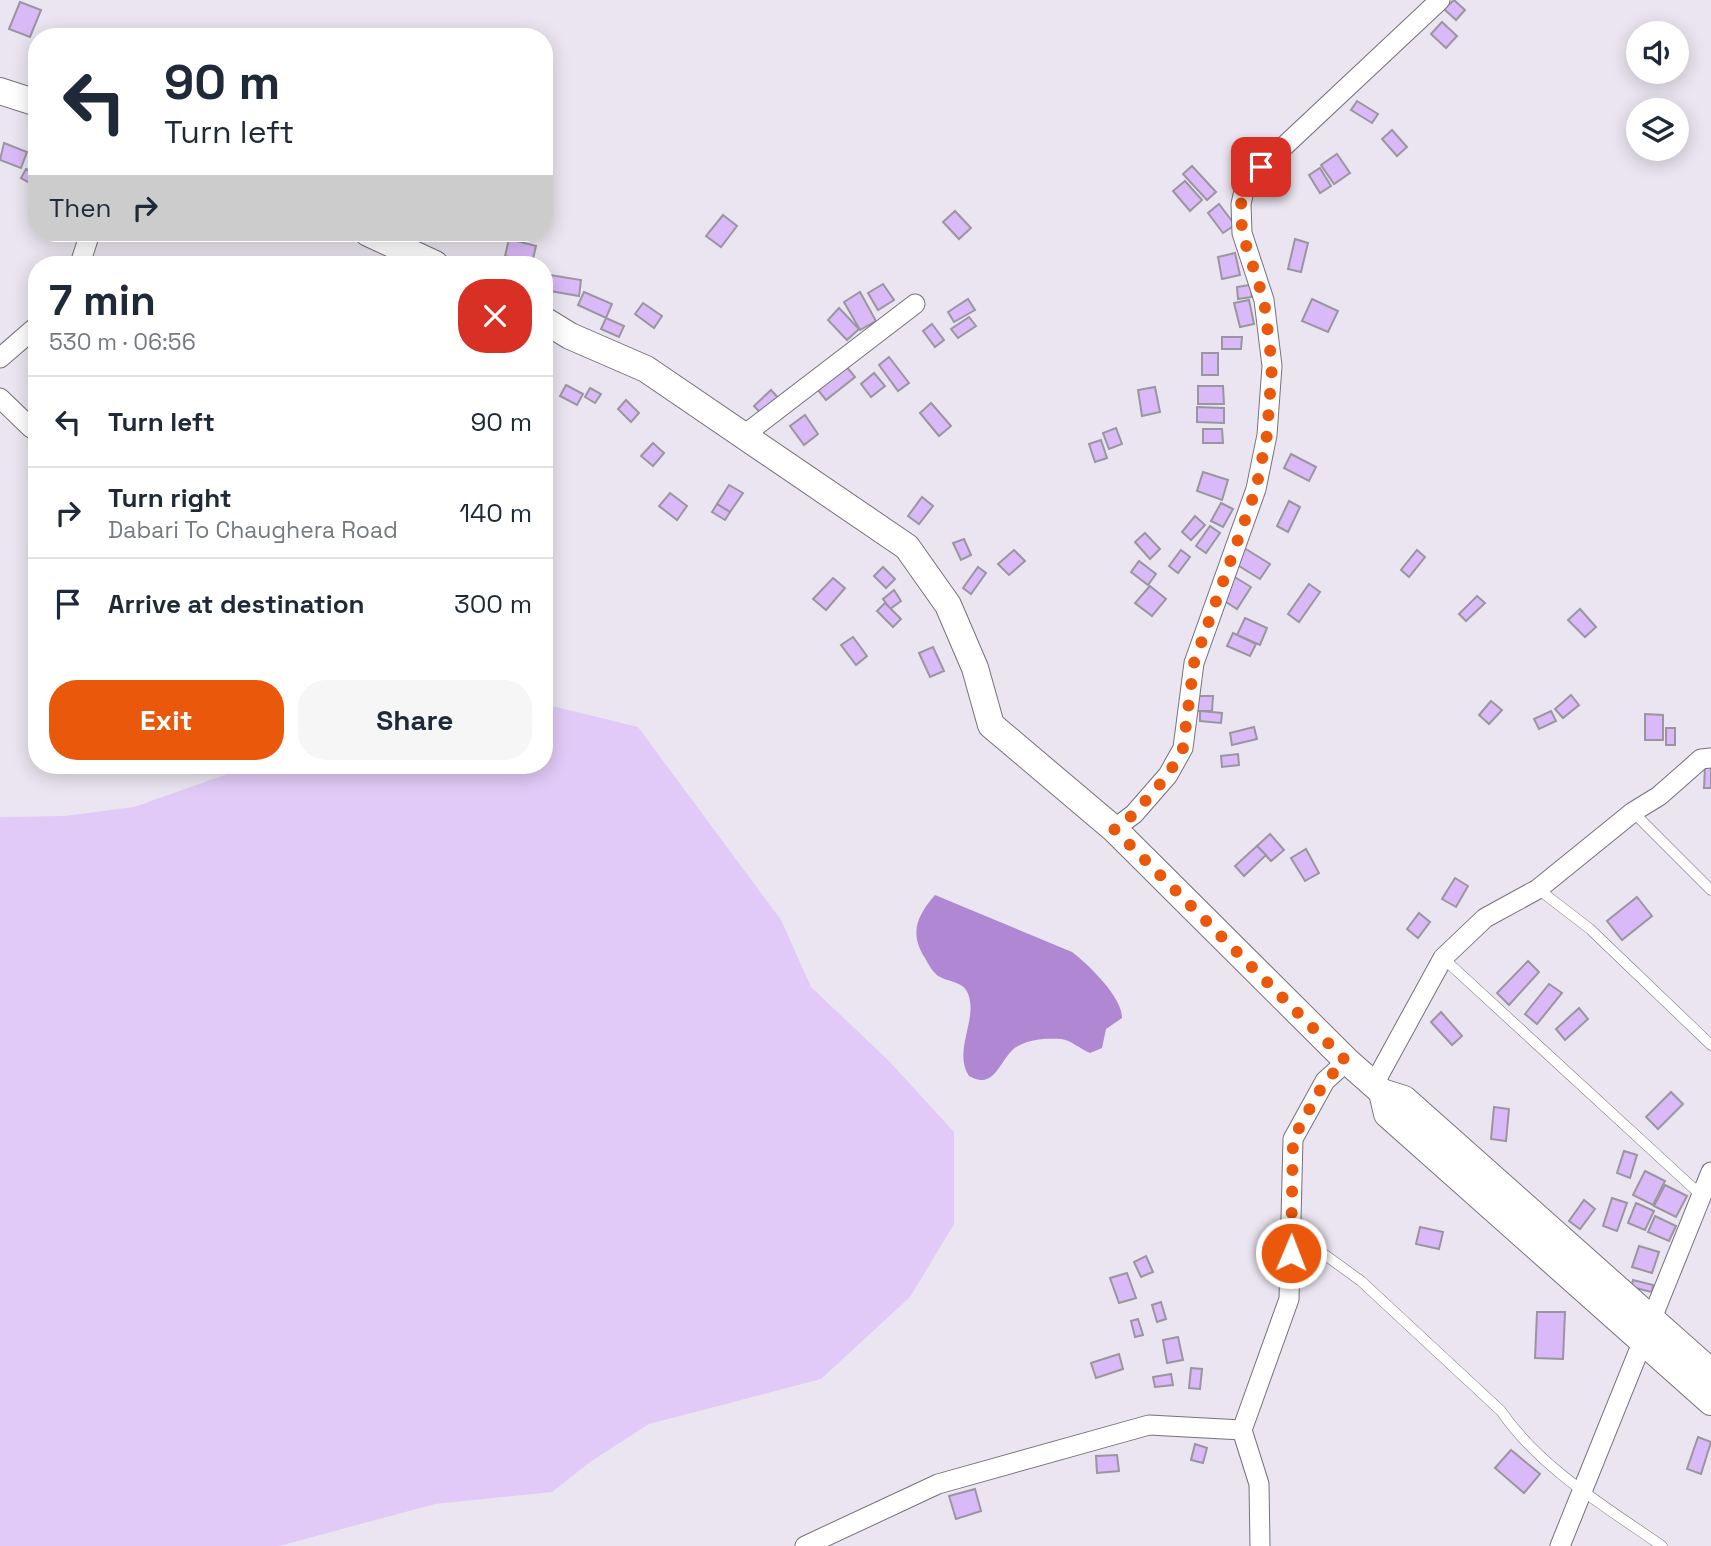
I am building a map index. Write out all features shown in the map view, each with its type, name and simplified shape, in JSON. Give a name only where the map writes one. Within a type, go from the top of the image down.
[{"type":"main road","points":[[0,91],[28,100]]},
{"type":"main road","points":[[387,242],[418,256]]},
{"type":"main road","points":[[553,326],[570,336],[646,369],[907,547],[948,605],[975,668],[991,725],[1114,829],[1346,1061],[1378,1088],[1404,1099],[1711,1372]]},
{"type":"main road","points":[[1378,1088],[1387,1114],[1711,1402]]},
{"type":"street","points":[[1114,829],[1134,814],[1168,775],[1183,748],[1194,663],[1256,489],[1267,435],[1272,366],[1264,300],[1242,233],[1241,204],[1246,182],[1440,0]]},
{"type":"street","points":[[744,435],[915,304]]},
{"type":"street","points":[[0,358],[28,334]]},
{"type":"street","points":[[0,398],[28,425]]},
{"type":"street","points":[[1378,1088],[1443,958],[1485,918],[1538,889],[1633,812],[1659,796],[1701,760],[1711,758]]},
{"type":"street","points":[[1260,1546],[1259,1484],[1242,1430],[1289,1298],[1293,1139],[1325,1081],[1346,1061]]},
{"type":"street","points":[[1560,1546],[1711,1172]]},
{"type":"street","points":[[805,1546],[938,1484],[1149,1425],[1242,1430]]},
{"type":"lane","points":[[1633,812],[1711,890]]},
{"type":"lane","points":[[1538,889],[1590,929],[1711,1045]]},
{"type":"lane","points":[[1443,958],[1703,1197]]},
{"type":"lane","points":[[1292,1231],[1361,1281],[1501,1411],[1515,1433],[1581,1490],[1662,1546]]},
{"type":"shaded area","points":[[553,706],[638,727],[781,920],[811,987],[889,1061],[954,1132],[954,1224],[910,1297],[821,1379],[649,1424],[590,1462],[552,1492],[435,1504],[279,1546],[0,1546],[0,817],[65,816],[134,807],[228,774],[553,774]]},
{"type":"shaded area","points":[[935,895],[1072,952],[1087,965],[1111,991],[1121,1010],[1122,1018],[1106,1029],[1102,1048],[1090,1053],[1065,1040],[1033,1040],[1012,1051],[992,1076],[978,1080],[969,1076],[963,1058],[970,1010],[968,994],[962,986],[936,974],[917,941],[917,925]]},
{"type":"building","points":[[1454,0],[1465,10],[1456,20],[1444,9]]},
{"type":"building","points":[[20,2],[41,10],[34,28],[28,28],[28,36],[9,29]]},
{"type":"building","points":[[1442,22],[1457,36],[1446,48],[1431,34]]},
{"type":"building","points":[[1357,101],[1378,114],[1372,123],[1351,110]]},
{"type":"building","points":[[1392,130],[1407,147],[1397,156],[1382,139]]},
{"type":"building","points":[[4,143],[27,152],[21,168],[0,160]]},
{"type":"building","points":[[1337,154],[1350,173],[1334,184],[1321,165]]},
{"type":"building","points":[[1192,166],[1216,192],[1207,200],[1183,174]]},
{"type":"building","points":[[1320,168],[1331,186],[1320,193],[1309,175]]},
{"type":"building","points":[[26,169],[28,170],[28,182],[21,178]]},
{"type":"building","points":[[1185,181],[1202,200],[1190,211],[1173,191]]},
{"type":"building","points":[[1219,204],[1235,225],[1223,233],[1208,213]]},
{"type":"building","points":[[955,211],[971,228],[959,239],[943,222]]},
{"type":"building","points":[[723,215],[737,226],[721,247],[706,236]]},
{"type":"building","points":[[1295,239],[1308,243],[1301,272],[1288,269]]},
{"type":"building","points":[[508,242],[536,246],[534,256],[505,256]]},
{"type":"building","points":[[1235,253],[1240,275],[1222,279],[1218,257]]},
{"type":"building","points":[[553,275],[581,280],[579,296],[553,292]]},
{"type":"building","points":[[883,284],[894,300],[878,310],[868,293]]},
{"type":"building","points":[[1250,285],[1252,297],[1238,299],[1237,287]]},
{"type":"building","points":[[584,292],[612,304],[606,318],[578,305]]},
{"type":"building","points":[[860,292],[876,321],[860,330],[844,302]]},
{"type":"building","points":[[968,299],[975,310],[954,322],[948,312]]},
{"type":"building","points":[[1312,299],[1338,311],[1328,332],[1302,321]]},
{"type":"building","points":[[1249,300],[1254,324],[1240,327],[1234,303]]},
{"type":"building","points":[[643,303],[662,316],[654,328],[635,314]]},
{"type":"building","points":[[839,308],[859,329],[847,340],[828,320]]},
{"type":"building","points":[[969,317],[976,326],[958,338],[951,329]]},
{"type":"building","points":[[606,318],[624,326],[619,337],[601,329]]},
{"type":"building","points":[[932,324],[944,340],[935,347],[923,331]]},
{"type":"building","points":[[1222,337],[1242,337],[1241,349],[1222,349]]},
{"type":"building","points":[[1202,353],[1218,353],[1218,375],[1202,375]]},
{"type":"building","points":[[889,357],[909,383],[898,391],[879,365]]},
{"type":"building","points":[[846,366],[855,377],[826,400],[817,389]]},
{"type":"building","points":[[874,373],[885,386],[871,397],[861,384]]},
{"type":"building","points":[[566,385],[583,394],[577,405],[560,396]]},
{"type":"building","points":[[1198,386],[1223,386],[1224,404],[1198,404]]},
{"type":"building","points":[[1155,387],[1160,412],[1142,416],[1138,390]]},
{"type":"building","points":[[590,388],[601,394],[595,403],[585,397]]},
{"type":"building","points":[[771,390],[783,403],[766,419],[754,406]]},
{"type":"building","points":[[626,400],[639,413],[631,422],[618,409]]},
{"type":"building","points":[[931,403],[951,426],[939,436],[920,413]]},
{"type":"building","points":[[1197,407],[1224,408],[1224,423],[1197,422]]},
{"type":"building","points":[[805,415],[818,434],[804,445],[790,426]]},
{"type":"building","points":[[1116,428],[1122,444],[1109,449],[1103,433]]},
{"type":"building","points":[[1203,429],[1222,429],[1223,443],[1203,443]]},
{"type":"building","points":[[1101,440],[1107,458],[1095,462],[1089,444]]},
{"type":"building","points":[[653,443],[664,453],[653,466],[641,456]]},
{"type":"building","points":[[1291,454],[1316,467],[1309,481],[1284,468]]},
{"type":"building","points":[[1203,472],[1228,480],[1222,500],[1197,491]]},
{"type":"building","points":[[729,485],[743,493],[730,512],[717,504]]},
{"type":"building","points":[[670,493],[687,506],[677,520],[659,506]]},
{"type":"building","points":[[922,497],[933,506],[919,524],[908,516]]},
{"type":"building","points":[[1289,501],[1300,507],[1288,532],[1277,526]]},
{"type":"building","points":[[1221,503],[1233,509],[1223,527],[1211,521]]},
{"type":"building","points":[[717,504],[730,512],[725,520],[712,512]]},
{"type":"building","points":[[1195,516],[1205,525],[1191,540],[1182,532]]},
{"type":"building","points":[[1210,526],[1220,533],[1206,553],[1196,546]]},
{"type":"building","points":[[1145,533],[1160,549],[1150,559],[1135,542]]},
{"type":"building","points":[[964,539],[971,555],[961,560],[953,543]]},
{"type":"building","points":[[1241,546],[1270,564],[1260,579],[1231,561]]},
{"type":"building","points":[[1014,550],[1025,561],[1009,575],[998,564]]},
{"type":"building","points":[[1181,550],[1190,557],[1178,573],[1169,566]]},
{"type":"building","points":[[1417,550],[1425,557],[1409,577],[1401,570]]},
{"type":"building","points":[[1139,561],[1156,574],[1148,585],[1131,572]]},
{"type":"building","points":[[883,567],[895,579],[886,588],[874,576]]},
{"type":"building","points":[[978,567],[986,573],[971,594],[963,588]]},
{"type":"building","points":[[1233,576],[1251,587],[1237,609],[1220,598]]},
{"type":"building","points":[[833,578],[845,588],[826,610],[813,599]]},
{"type":"building","points":[[1309,584],[1320,592],[1299,622],[1288,614]]},
{"type":"building","points":[[1150,586],[1166,599],[1152,616],[1135,603]]},
{"type":"building","points":[[894,590],[901,601],[890,609],[883,599]]},
{"type":"building","points":[[1477,596],[1485,603],[1466,621],[1459,614]]},
{"type":"building","points":[[885,603],[901,619],[893,627],[877,611]]},
{"type":"building","points":[[1580,609],[1596,627],[1585,637],[1568,620]]},
{"type":"building","points":[[1245,618],[1267,628],[1260,645],[1237,635]]},
{"type":"building","points":[[1233,633],[1256,644],[1250,656],[1227,646]]},
{"type":"building","points":[[853,637],[867,656],[856,665],[841,645]]},
{"type":"building","points":[[933,647],[944,671],[930,677],[919,653]]},
{"type":"building","points":[[1571,695],[1579,705],[1563,718],[1555,709]]},
{"type":"building","points":[[1195,696],[1213,696],[1212,711],[1195,711]]},
{"type":"building","points":[[1491,701],[1502,710],[1489,724],[1479,715]]},
{"type":"building","points":[[1200,711],[1222,713],[1221,723],[1200,721]]},
{"type":"building","points":[[1551,711],[1556,721],[1539,729],[1534,719]]},
{"type":"building","points":[[1645,714],[1663,715],[1663,740],[1645,740]]},
{"type":"building","points":[[1254,727],[1257,739],[1232,745],[1230,733]]},
{"type":"building","points":[[1666,728],[1675,728],[1675,745],[1666,745]]},
{"type":"building","points":[[1238,754],[1239,765],[1222,767],[1221,756]]},
{"type":"building","points":[[1705,767],[1711,767],[1711,788],[1704,788]]},
{"type":"building","points":[[1270,834],[1284,850],[1271,861],[1257,846]]},
{"type":"building","points":[[1257,846],[1266,855],[1244,876],[1235,866]]},
{"type":"building","points":[[1306,849],[1319,873],[1305,881],[1291,858]]},
{"type":"building","points":[[1455,878],[1468,886],[1456,907],[1442,899]]},
{"type":"building","points":[[1637,897],[1652,916],[1622,940],[1607,921]]},
{"type":"building","points":[[1419,913],[1430,922],[1418,938],[1407,929]]},
{"type":"building","points":[[1528,961],[1539,972],[1509,1005],[1497,993]]},
{"type":"building","points":[[1549,984],[1562,993],[1537,1024],[1525,1014]]},
{"type":"building","points":[[1579,1008],[1588,1019],[1565,1040],[1556,1029]]},
{"type":"building","points":[[1441,1012],[1462,1036],[1452,1045],[1431,1022]]},
{"type":"building","points":[[1671,1092],[1683,1104],[1658,1129],[1646,1117]]},
{"type":"building","points":[[1494,1107],[1509,1109],[1506,1141],[1491,1139]]},
{"type":"building","points":[[1624,1151],[1637,1155],[1630,1178],[1617,1173]]},
{"type":"building","points":[[1645,1171],[1665,1181],[1653,1205],[1633,1195]]},
{"type":"building","points":[[1665,1185],[1687,1196],[1676,1217],[1654,1206]]},
{"type":"building","points":[[1612,1198],[1627,1203],[1617,1231],[1603,1226]]},
{"type":"building","points":[[1584,1200],[1595,1209],[1580,1229],[1569,1221]]},
{"type":"building","points":[[1636,1203],[1654,1211],[1645,1230],[1628,1223]]},
{"type":"building","points":[[1655,1216],[1676,1226],[1669,1241],[1648,1232]]},
{"type":"building","points":[[1420,1227],[1443,1232],[1439,1249],[1416,1244]]},
{"type":"building","points":[[1639,1246],[1659,1252],[1652,1273],[1632,1267]]},
{"type":"building","points":[[1146,1256],[1153,1272],[1141,1277],[1134,1262]]},
{"type":"building","points":[[1127,1273],[1136,1298],[1119,1303],[1110,1278]]},
{"type":"building","points":[[1633,1280],[1653,1285],[1652,1292],[1631,1287]]},
{"type":"building","points":[[1161,1302],[1166,1319],[1157,1322],[1152,1305]]},
{"type":"building","points":[[1537,1312],[1565,1312],[1563,1359],[1535,1358]]},
{"type":"building","points":[[1138,1319],[1143,1335],[1135,1337],[1131,1321]]},
{"type":"building","points":[[1178,1337],[1183,1360],[1167,1363],[1163,1340]]},
{"type":"building","points":[[1119,1354],[1123,1369],[1096,1378],[1091,1363]]},
{"type":"building","points":[[1191,1368],[1202,1369],[1200,1389],[1189,1388]]},
{"type":"building","points":[[1171,1374],[1173,1385],[1155,1387],[1153,1377]]},
{"type":"building","points":[[1698,1437],[1711,1442],[1701,1474],[1687,1469]]},
{"type":"building","points":[[1195,1444],[1207,1448],[1203,1463],[1191,1460]]},
{"type":"building","points":[[1511,1450],[1540,1474],[1524,1493],[1495,1468]]},
{"type":"building","points":[[1117,1455],[1119,1471],[1097,1473],[1096,1456]]},
{"type":"building","points":[[975,1489],[981,1511],[956,1519],[949,1496]]},
{"type":"route","points":[[1261,167],[1246,182],[1241,204],[1242,233],[1264,300],[1272,366],[1267,435],[1256,489],[1194,663],[1183,748],[1168,775],[1134,814],[1114,829],[1252,964],[1346,1061],[1325,1081],[1293,1139],[1290,1182],[1291,1253]]}]
